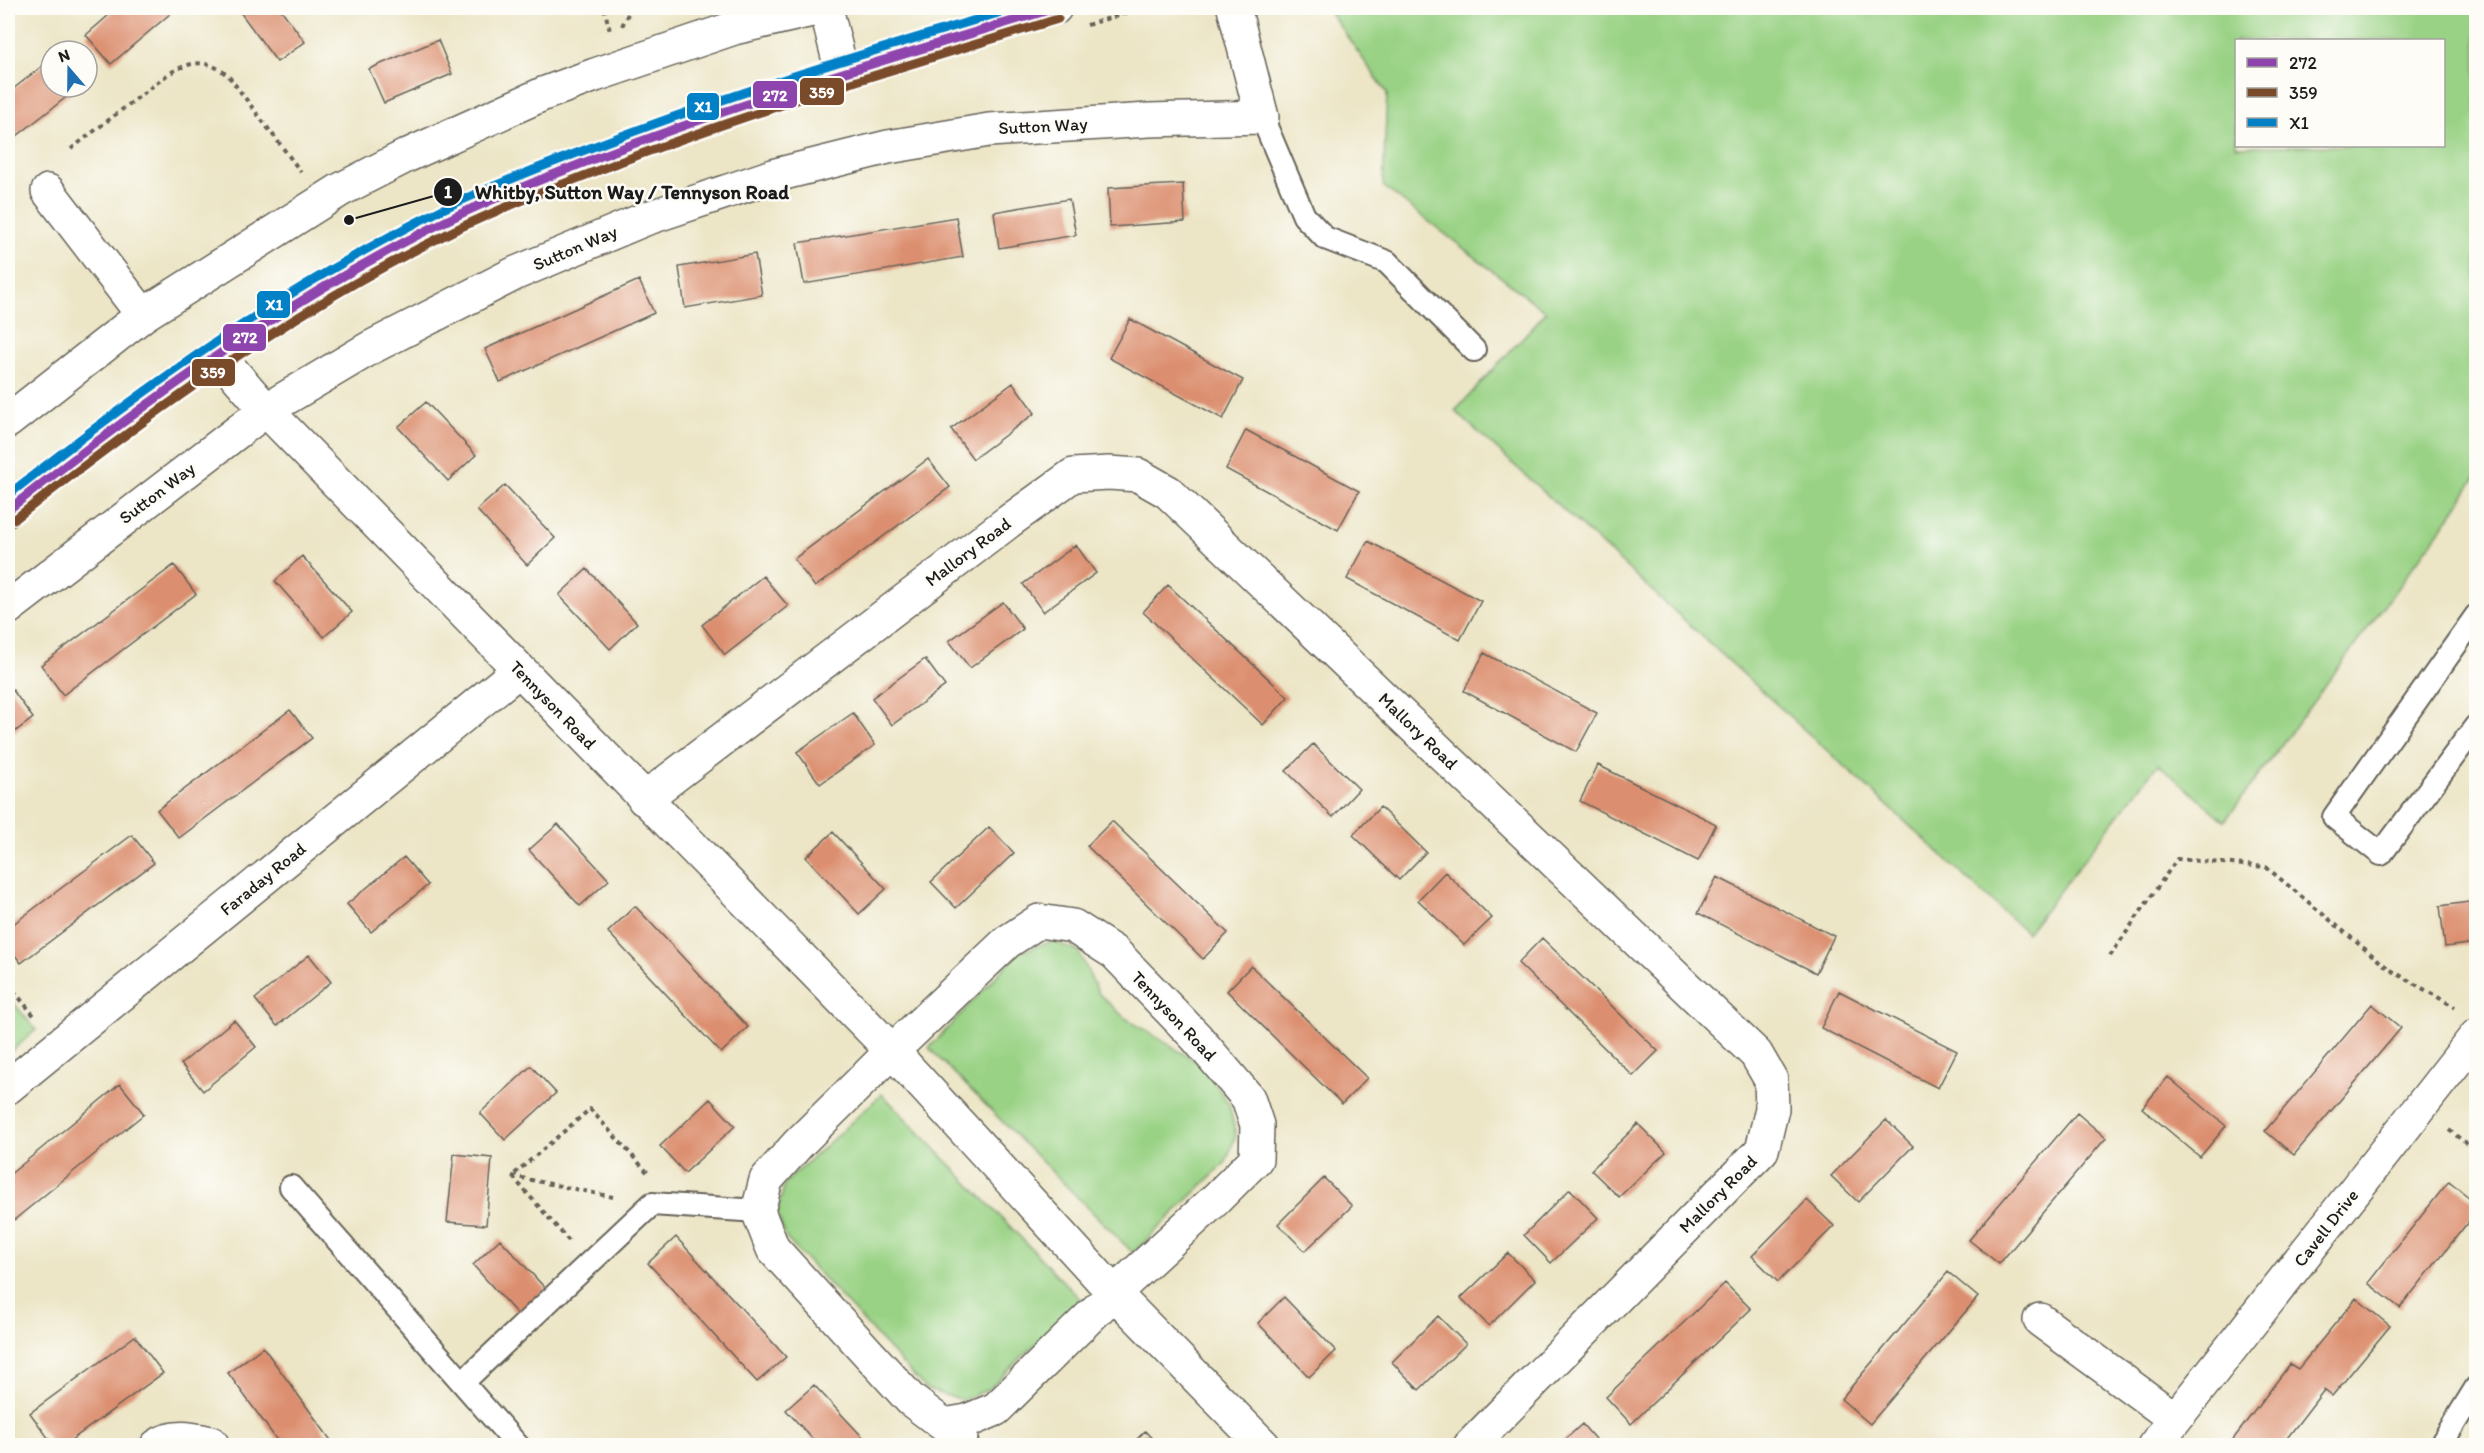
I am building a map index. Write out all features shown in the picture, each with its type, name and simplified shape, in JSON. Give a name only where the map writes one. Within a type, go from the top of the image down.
[{"type":"street","points":[[8,421],[144,315],[340,190],[406,156],[513,107],[595,75],[734,28],[821,8]]},
{"type":"street","points":[[826,8],[842,73]]},
{"type":"street","points":[[8,510],[140,408],[280,315],[436,226],[519,189],[650,137],[842,73],[1055,8]]},
{"type":"street","points":[[1234,8],[1262,117]]},
{"type":"street","name":"Sutton Way","points":[[8,608],[266,410],[370,348],[516,273],[645,219],[776,175],[888,147],[988,130],[1149,120],[1262,117]]},
{"type":"street","points":[[48,191],[144,315]]},
{"type":"street","name":"Tennyson Road","points":[[219,357],[266,410],[892,1051],[1114,1293],[1264,1446]]},
{"type":"street","name":"Mallory Road","points":[[644,799],[1073,475],[1109,473],[1138,475],[1168,492],[1756,1054],[1771,1080],[1772,1109],[1762,1150],[1470,1446]]},
{"type":"street","name":"Faraday Road","points":[[8,1087],[519,670]]},
{"type":"street","name":"Tennyson Road","points":[[1039,921],[1073,926],[1115,953],[1196,1037],[1248,1098],[1257,1125],[1256,1159],[1114,1293],[996,1409],[966,1433],[944,1425],[911,1400],[773,1249],[758,1211],[766,1180],[798,1144],[1007,942],[1039,921]]},
{"type":"street","name":"Cavell Drive","points":[[2154,1446],[2476,1036]]},
{"type":"street","points":[[2040,1320],[2175,1419]]},
{"type":"street","points":[[158,1446],[163,1441],[187,1437],[211,1443],[213,1446]]},
{"type":"lane","points":[[1262,117],[1304,216],[1325,238],[1387,262],[1474,350]]},
{"type":"lane","points":[[2476,616],[2334,818],[2381,854],[2476,726]]},
{"type":"lane","points":[[291,1187],[518,1446]]},
{"type":"lane","points":[[463,1382],[652,1204],[758,1211]]},
{"type":"lane","points":[[2440,1446],[2476,1388]]},
{"type":"path","points":[[604,8],[613,38]]},
{"type":"path","points":[[71,149],[176,69],[199,62],[215,66],[230,78],[305,178]]},
{"type":"path","points":[[2110,956],[2177,859],[2266,867],[2389,969],[2457,1008]]},
{"type":"path","points":[[512,1176],[590,1109],[677,1206]]},
{"type":"path","points":[[512,1176],[652,1204]]},
{"type":"path","points":[[512,1176],[589,1264]]},
{"type":"green space","points":[[1327,8],[2476,8],[2476,477],[2455,510],[2225,821],[2158,764],[2027,933],[1455,411],[1546,312],[1383,186],[1387,93]]},
{"type":"green space","points":[[1052,941],[1078,951],[1099,994],[1125,1018],[1202,1065],[1229,1104],[1236,1135],[1226,1162],[1133,1253],[929,1048],[1018,953]]},
{"type":"green space","points":[[8,996],[36,1030],[8,1054]]},
{"type":"green space","points":[[882,1094],[1081,1300],[988,1390],[961,1400],[926,1389],[786,1238],[777,1213],[785,1183]]},
{"type":"building","points":[[117,8],[166,8],[171,13],[111,64],[99,50],[99,39],[89,39],[86,35]]},
{"type":"building","points":[[237,8],[280,8],[305,42],[277,62]]},
{"type":"building","points":[[438,40],[452,74],[384,103],[369,69]]},
{"type":"building","points":[[39,68],[39,99],[64,99],[8,143],[8,93]]},
{"type":"building","points":[[1183,184],[1185,222],[1110,227],[1108,188]]},
{"type":"building","points":[[1069,199],[1076,235],[999,248],[994,212]]},
{"type":"building","points":[[956,217],[963,257],[804,284],[797,243]]},
{"type":"building","points":[[755,254],[762,295],[685,308],[679,267]]},
{"type":"building","points":[[639,280],[654,313],[500,382],[485,349]]},
{"type":"building","points":[[1130,319],[1243,380],[1223,419],[1109,358]]},
{"type":"building","points":[[1013,383],[1035,413],[973,459],[951,429]]},
{"type":"building","points":[[426,402],[476,455],[448,481],[398,427]]},
{"type":"building","points":[[1246,430],[1359,491],[1338,530],[1226,469]]},
{"type":"building","points":[[928,459],[950,487],[815,587],[794,559]]},
{"type":"building","points":[[505,485],[555,538],[527,565],[477,510]]},
{"type":"building","points":[[1368,541],[1481,601],[1460,640],[1347,579]]},
{"type":"building","points":[[1076,545],[1096,573],[1043,612],[1023,584]]},
{"type":"building","points":[[302,556],[352,612],[324,637],[275,581]]},
{"type":"building","points":[[174,565],[196,594],[63,695],[41,665]]},
{"type":"building","points":[[587,569],[637,623],[610,649],[559,595]]},
{"type":"building","points":[[763,576],[788,606],[725,655],[702,625]]},
{"type":"building","points":[[1168,585],[1288,697],[1263,725],[1143,612]]},
{"type":"building","points":[[1003,602],[1023,629],[970,668],[949,641]]},
{"type":"building","points":[[1484,653],[1597,713],[1576,752],[1464,691]]},
{"type":"building","points":[[925,659],[945,686],[892,725],[872,698]]},
{"type":"building","points":[[12,689],[33,718],[8,737],[8,693]]},
{"type":"building","points":[[290,710],[312,738],[179,838],[157,810]]},
{"type":"building","points":[[853,713],[875,745],[820,784],[797,752]]},
{"type":"building","points":[[1313,744],[1359,789],[1333,817],[1286,771]]},
{"type":"building","points":[[1598,765],[1716,824],[1698,861],[1580,801]]},
{"type":"building","points":[[1380,807],[1426,852],[1399,880],[1353,835]]},
{"type":"building","points":[[1112,821],[1228,933],[1203,959],[1087,846]]},
{"type":"building","points":[[558,824],[609,880],[580,906],[529,850]]},
{"type":"building","points":[[989,827],[1014,853],[956,908],[931,882]]},
{"type":"building","points":[[833,832],[886,889],[859,914],[806,857]]},
{"type":"building","points":[[132,835],[154,863],[21,963],[8,946],[8,928]]},
{"type":"building","points":[[404,857],[428,885],[371,932],[347,904]]},
{"type":"building","points":[[1445,872],[1492,918],[1464,945],[1418,900]]},
{"type":"building","points":[[1717,877],[1834,936],[1816,973],[1698,913]]},
{"type":"building","points":[[2476,901],[2476,943],[2445,947],[2440,906]]},
{"type":"building","points":[[635,906],[748,1027],[721,1053],[608,932]]},
{"type":"building","points":[[1542,938],[1658,1051],[1633,1076],[1518,963]]},
{"type":"building","points":[[309,955],[331,982],[277,1026],[255,999]]},
{"type":"building","points":[[1251,966],[1367,1078],[1342,1104],[1227,991]]},
{"type":"building","points":[[1839,991],[1957,1051],[1938,1088],[1821,1028]]},
{"type":"building","points":[[2372,1004],[2401,1028],[2294,1155],[2265,1131]]},
{"type":"building","points":[[234,1020],[256,1047],[203,1091],[181,1064]]},
{"type":"building","points":[[531,1066],[556,1093],[505,1140],[480,1113]]},
{"type":"building","points":[[2168,1077],[2226,1126],[2200,1157],[2142,1108]]},
{"type":"building","points":[[120,1084],[144,1114],[8,1225],[8,1176]]},
{"type":"building","points":[[710,1099],[735,1126],[685,1173],[660,1146]]},
{"type":"building","points":[[2077,1113],[2106,1138],[1999,1264],[1969,1240]]},
{"type":"building","points":[[1886,1120],[1913,1146],[1858,1202],[1831,1176]]},
{"type":"building","points":[[1638,1124],[1666,1152],[1619,1197],[1591,1170]]},
{"type":"building","points":[[454,1154],[492,1158],[486,1225],[447,1222]]},
{"type":"building","points":[[1324,1178],[1352,1206],[1305,1251],[1278,1224]]},
{"type":"building","points":[[2449,1181],[2476,1203],[2476,1212],[2400,1308],[2368,1283]]},
{"type":"building","points":[[1570,1189],[1598,1218],[1551,1263],[1524,1235]]},
{"type":"building","points":[[1807,1200],[1834,1226],[1778,1282],[1752,1256]]},
{"type":"building","points":[[676,1237],[786,1357],[757,1382],[648,1263]]},
{"type":"building","points":[[500,1239],[546,1289],[518,1315],[473,1265]]},
{"type":"building","points":[[1508,1253],[1535,1280],[1489,1326],[1461,1298]]},
{"type":"building","points":[[1948,1272],[1978,1297],[1870,1424],[1841,1399]]},
{"type":"building","points":[[1725,1283],[1751,1309],[1631,1424],[1606,1397]]},
{"type":"building","points":[[1284,1297],[1336,1351],[1309,1377],[1258,1323]]},
{"type":"building","points":[[2356,1298],[2390,1326],[2332,1396],[2324,1390],[2281,1446],[2228,1446],[2290,1364],[2298,1369]]},
{"type":"building","points":[[1438,1316],[1466,1344],[1419,1390],[1392,1362]]},
{"type":"building","points":[[135,1336],[163,1373],[63,1446],[54,1446],[30,1413]]},
{"type":"building","points":[[263,1347],[335,1446],[281,1446],[228,1373]]},
{"type":"building","points":[[814,1385],[871,1446],[819,1446],[786,1410]]},
{"type":"building","points":[[1582,1424],[1601,1446],[1558,1446]]},
{"type":"building","points":[[1145,1431],[1159,1446],[1130,1446]]},
{"type":"transit line","name":"X1","points":[[8,495],[111,416],[218,341],[328,271],[443,209],[534,170],[695,109],[1015,8]]},
{"type":"transit line","name":"272","points":[[8,510],[113,429],[222,352],[333,282],[450,219],[559,172],[710,117],[824,79],[1055,8]]},
{"type":"transit line","name":"359","points":[[15,519],[173,400],[228,363],[339,292],[455,230],[546,191],[715,128],[828,90],[1058,19]]},
{"type":"place","name":"Whitby, Sutton Way / Tennyson Road","points":[[349,220]]}]
